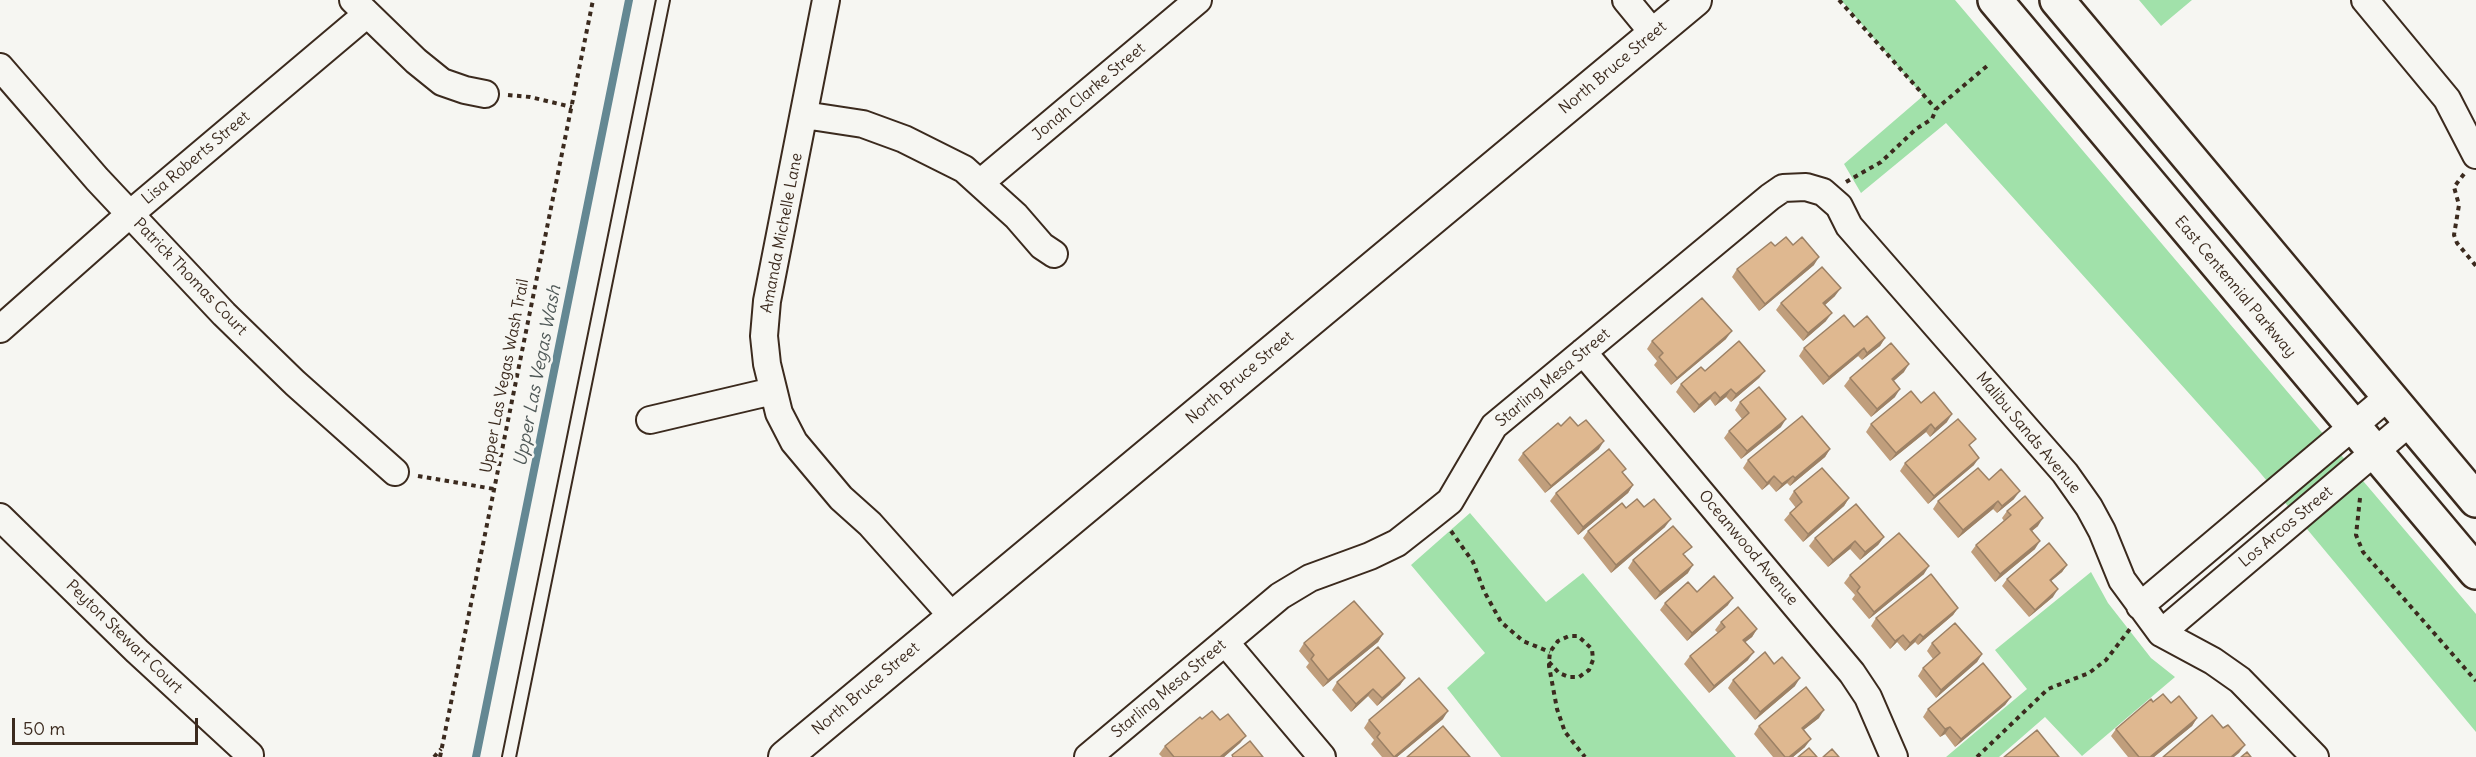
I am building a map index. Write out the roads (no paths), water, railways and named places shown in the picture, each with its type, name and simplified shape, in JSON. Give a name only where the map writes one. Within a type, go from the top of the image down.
[{"type":"main road","name":"East Centennial Parkway","points":[[1995,0],[2352,428],[2476,572]]},
{"type":"main road","points":[[2057,0],[2476,500]]},
{"type":"street","name":"Amanda Michelle Lane","points":[[826,0],[767,301],[764,336],[767,364],[779,413],[794,442],[841,498],[870,524],[953,617]]},
{"type":"street","name":"Jonah Clarke Street","points":[[980,183],[1198,0]]},
{"type":"street","points":[[1626,0],[1654,34]]},
{"type":"street","name":"North Bruce Street","points":[[785,757],[1695,0]]},
{"type":"street","points":[[2365,0],[2447,99],[2472,162]]},
{"type":"street","points":[[360,7],[416,62],[442,82],[485,94]]},
{"type":"street","name":"Lisa Roberts Street","points":[[0,329],[360,7]]},
{"type":"street","name":"Patrick Thomas Court","points":[[0,67],[130,214],[224,314],[294,383],[395,472]]},
{"type":"street","points":[[804,115],[863,124],[904,139],[964,169],[1016,216],[1042,246],[1054,254]]},
{"type":"street","name":"Malibu Sands Avenue","points":[[1806,187],[1822,192],[1839,206],[1849,226],[2065,473],[2093,515],[2122,580],[2149,618],[2240,680],[2315,757]]},
{"type":"street","name":"Starling Mesa Street","points":[[1088,757],[1280,596],[1310,578],[1370,556],[1397,543],[1435,513],[1450,501],[1494,426],[1770,197],[1784,188],[1806,187]]},
{"type":"street","name":"Oceanwood Avenue","points":[[1583,352],[1852,673],[1868,697],[1894,757]]},
{"type":"street","points":[[650,420],[773,391]]},
{"type":"street","name":"Los Arcos Street","points":[[2149,618],[2389,396]]},
{"type":"street","name":"Los Arcos Street","points":[[2149,618],[2374,453],[2410,422]]},
{"type":"street","name":"Peyton Stewart Court","points":[[0,517],[137,651],[250,755]]},
{"type":"street","points":[[1226,642],[1322,757]]},
{"type":"lane","points":[[509,757],[663,0]]},
{"type":"waterway","name":"Upper Las Vegas Wash","points":[[476,757],[629,0]]}]
